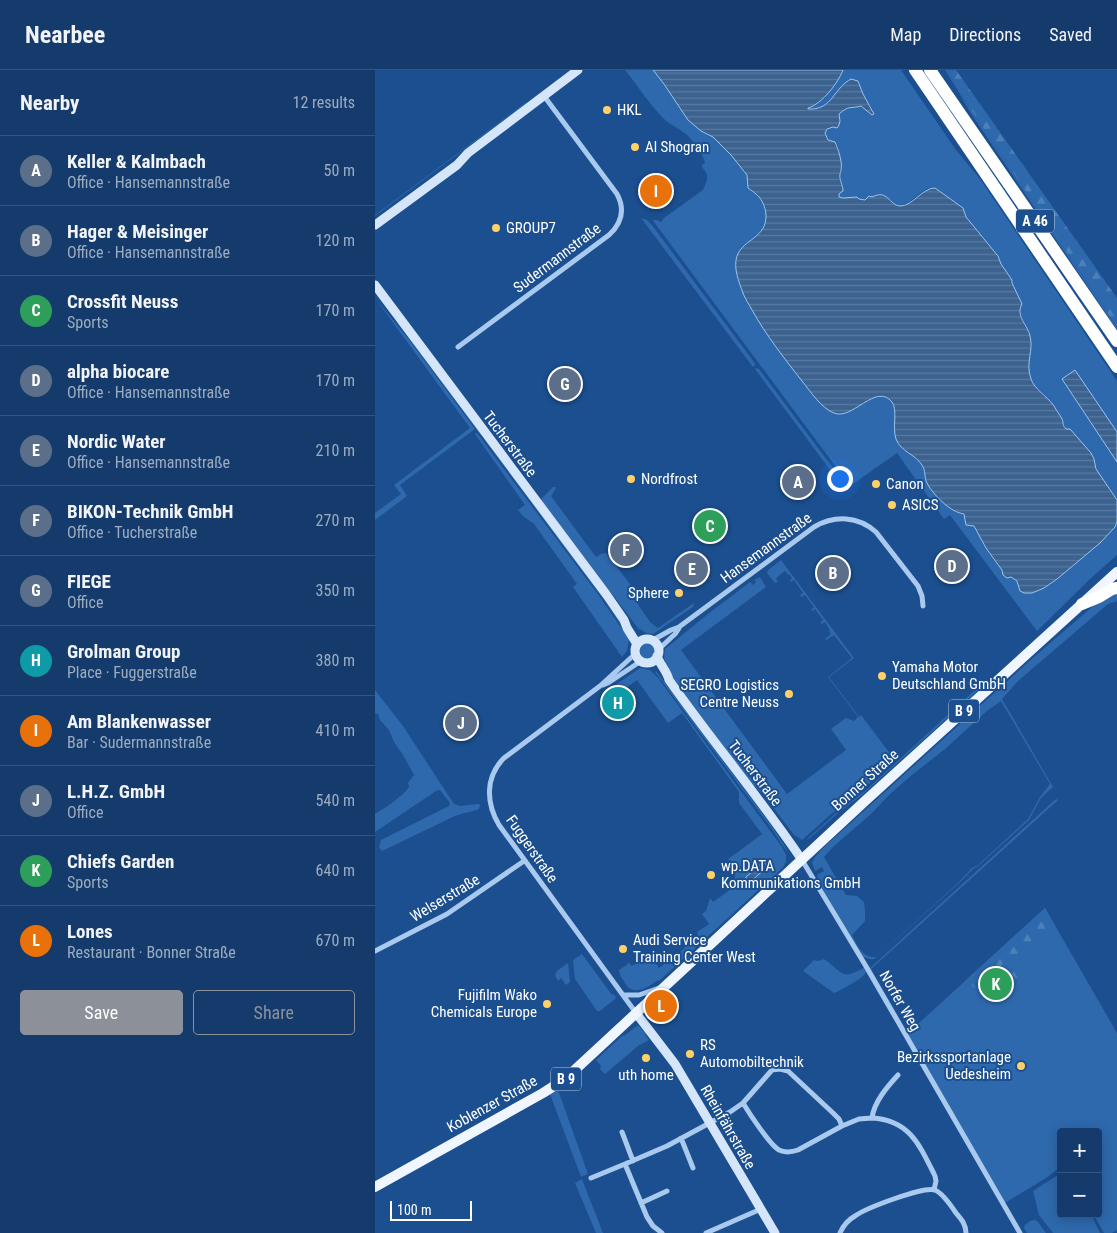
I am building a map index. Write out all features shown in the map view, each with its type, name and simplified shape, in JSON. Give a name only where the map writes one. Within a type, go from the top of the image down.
[{"type":"highway","name":"A 46","points":[[915,70],[1117,367]]},
{"type":"highway","name":"A 46","points":[[930,70],[1117,342]]},
{"type":"highway","points":[[1082,604],[1099,598],[1112,589],[1117,588]]},
{"type":"main road","points":[[375,218],[454,160],[468,153],[578,70]]},
{"type":"main road","points":[[375,225],[457,165],[468,153]]},
{"type":"main road","name":"Tucherstraße","points":[[375,285],[624,620],[627,628],[647,651],[654,666],[663,677],[669,680],[802,860]]},
{"type":"main road","name":"Bonner Straße","points":[[636,1013],[872,794],[1117,572]]},
{"type":"main road","name":"Rheinfährstraße","points":[[636,1013],[675,1064],[775,1233]]},
{"type":"main road","name":"Koblenzer Straße","points":[[375,1187],[555,1086],[573,1072],[636,1013]]},
{"type":"street","name":"Sudermannstraße","points":[[457,347],[609,235],[615,230],[621,219],[621,205],[617,194],[544,96]]},
{"type":"street","name":"Hansemannstraße","points":[[647,651],[671,630],[679,627],[809,530],[823,522],[837,519],[858,521],[876,532],[918,586],[923,606]]},
{"type":"street","name":"Hansemannstraße","points":[[647,651],[675,634],[679,627]]},
{"type":"street","name":"Fuggerstraße","points":[[636,1013],[499,826],[491,810],[489,788],[494,772],[509,753],[647,651]]},
{"type":"street","name":"Fuggerstraße","points":[[600,686],[608,683],[633,665],[647,651]]},
{"type":"street","name":"Norfer Weg","points":[[802,860],[867,968],[1019,1231]]},
{"type":"street","name":"Welserstraße","points":[[375,951],[447,914],[524,861]]},
{"type":"street","points":[[623,995],[645,994],[668,984]]},
{"type":"street","points":[[591,1178],[659,1150],[730,1112],[743,1103],[770,1072],[777,1069],[783,1069],[788,1072],[839,1119],[842,1126]]},
{"type":"street","points":[[872,1118],[881,1097],[890,1083],[898,1076]]},
{"type":"street","points":[[743,1103],[775,1147],[781,1151],[793,1152],[798,1150],[859,1119],[890,1120],[910,1133],[919,1143],[935,1176],[934,1190]]},
{"type":"street","points":[[622,1132],[633,1161]]},
{"type":"street","points":[[681,1138],[693,1168]]},
{"type":"street","points":[[625,1164],[651,1224],[662,1233]]},
{"type":"street","points":[[840,1233],[851,1218],[869,1208],[926,1190],[938,1192],[953,1208],[965,1224],[966,1233]]},
{"type":"street","points":[[641,1202],[667,1191]]},
{"type":"street","points":[[706,1233],[761,1210]]},
{"type":"street","points":[[1012,1233],[1019,1231]]},
{"type":"green space","points":[[625,70],[653,70],[701,131],[713,137],[747,175],[749,188],[760,198],[766,211],[767,221],[763,231],[740,250],[863,404],[879,396],[886,397],[892,402],[902,448],[922,464],[926,474],[926,481],[971,522],[985,547],[1002,570],[1003,575],[1044,588],[1098,545],[1117,522],[1117,555],[1037,631],[950,515],[944,519],[897,453],[850,486],[654,222],[653,220],[661,222],[703,190],[707,180],[707,174],[702,167],[705,163],[693,141],[664,119]]},
{"type":"green space","points":[[843,70],[901,70],[956,150],[980,179],[1117,381],[1117,432],[1075,371],[1062,379],[1117,462],[1117,500],[1096,469],[1094,459],[1063,426],[1043,393],[1035,387],[1031,380],[1028,367],[1031,348],[1030,333],[1020,314],[1019,308],[1022,304],[1012,280],[998,256],[966,217],[963,208],[935,188],[926,189],[908,203],[898,206],[886,197],[859,199],[857,197],[839,197],[843,187],[838,146],[835,142],[829,140],[825,133],[840,121],[839,114],[847,108],[855,106],[873,111],[858,81],[842,85],[832,99],[819,108],[808,108],[840,77]]},
{"type":"green space","points":[[945,70],[947,70],[972,111],[1117,327],[1117,330],[970,112]]},
{"type":"green space","points":[[947,70],[956,70],[1117,298],[1117,327],[972,111]]},
{"type":"green space","points":[[526,103],[375,216],[375,215]]},
{"type":"green space","points":[[641,218],[647,220],[652,225],[754,362],[755,365],[753,367]]},
{"type":"green space","points":[[375,298],[410,341],[475,429],[400,485],[407,496],[375,520],[375,513],[401,494],[394,485],[470,428]]},
{"type":"green space","points":[[400,323],[557,535],[630,636],[629,637],[603,599],[398,324]]},
{"type":"green space","points":[[757,368],[848,488],[845,490],[755,369]]},
{"type":"green space","points":[[477,433],[597,593],[629,639],[627,651],[622,657],[573,587],[577,584],[534,524],[518,510],[525,505],[475,434]]},
{"type":"green space","points":[[553,487],[556,488],[551,496],[596,557],[606,553],[630,584],[633,595],[650,622],[658,628],[694,603],[693,607],[653,634],[639,630],[542,502],[541,499]]},
{"type":"green space","points":[[781,560],[854,658],[829,677],[895,760],[802,840],[794,835],[766,798],[746,777],[664,666],[666,664],[664,658],[665,649],[750,582],[753,585],[756,582],[754,580],[760,577],[766,587],[681,650],[787,794],[846,750],[831,729],[846,718],[854,721],[858,717],[828,677],[852,658],[834,635],[825,639],[831,634],[830,630],[825,622],[820,623],[823,620],[815,609],[811,610],[814,607],[805,595],[801,597],[800,595],[803,593],[794,580],[791,582],[792,578],[789,574],[785,571],[776,578],[778,582],[775,583],[767,573],[768,570]]},
{"type":"green space","points":[[1117,592],[1117,601],[1108,604],[1018,681],[1002,699],[1053,787],[1041,798],[1029,820],[874,959],[861,956],[825,893],[817,875],[824,871],[822,867],[815,871],[812,863],[815,857],[1035,656],[1105,596]],"holes":[[[1001,701],[1050,784],[1040,797],[1028,819],[876,957],[871,957],[861,950],[852,935],[865,921],[864,902],[857,896],[846,895],[824,857],[890,794]]]},
{"type":"green space","points":[[647,643],[653,645],[655,651],[653,657],[647,659],[641,657],[639,651],[641,645]]},
{"type":"green space","points":[[640,668],[650,670],[658,678],[782,847],[786,855],[786,861],[784,866],[775,875],[659,981],[640,990],[633,990],[627,986],[619,970],[628,962],[632,966],[649,954],[659,968],[685,948],[684,945],[698,934],[697,932],[709,924],[702,914],[706,911],[710,898],[713,902],[734,887],[736,868],[730,860],[727,860],[762,834],[739,803],[739,792],[682,713],[668,723],[637,680],[616,695],[611,688]]},
{"type":"green space","points":[[656,671],[773,828],[789,855],[772,829]]},
{"type":"green space","points":[[987,679],[986,683],[862,795],[806,840],[836,813],[866,790]]},
{"type":"green space","points":[[375,690],[403,726],[454,804],[460,806],[480,804],[479,809],[455,816],[382,851],[379,847],[381,840],[449,806],[450,803],[440,790],[436,791],[375,832],[375,814],[403,794],[409,787],[408,783],[414,775],[389,730],[380,720],[378,714],[375,713]]},
{"type":"green space","name":"Bezirkssportanlage Uedesheim","points":[[1056,799],[1058,800],[871,969],[908,1033],[1045,908],[1117,1033],[1117,1230],[1112,1233],[1104,1233],[1095,1218],[1102,1218],[1102,1128],[1057,1128],[1057,1170],[1005,1203],[869,969]]},
{"type":"green space","points":[[1045,908],[1056,927],[1016,963],[1023,971],[1023,976],[1015,978],[1003,964],[974,988],[967,979]]},
{"type":"green space","points":[[582,954],[616,998],[600,1011],[597,1011],[575,979],[573,960]]},
{"type":"green space","points":[[824,959],[846,974],[851,974],[865,967],[892,1014],[866,972],[858,980],[834,993],[803,971],[814,960]]},
{"type":"green space","points":[[568,963],[570,982],[566,985],[561,978],[558,981],[555,975],[557,971]]},
{"type":"green space","points":[[637,1026],[646,1034],[649,1040],[638,1046],[605,1074],[600,1069],[601,1066],[596,1060],[622,1036]]},
{"type":"green space","points":[[558,1090],[588,1174],[581,1177],[550,1094]]},
{"type":"green space","points":[[1057,1176],[1057,1218],[1093,1218],[1100,1233],[1053,1233],[1039,1215],[1033,1191]]},
{"type":"green space","points":[[582,1179],[603,1233],[596,1233],[575,1183]]},
{"type":"green space","points":[[1035,1220],[1046,1233],[1027,1233],[1024,1228],[1025,1225]]},
{"type":"shaded area","points":[[653,70],[843,70],[829,92],[808,109],[820,108],[831,99],[843,84],[851,79],[858,81],[874,114],[872,115],[861,106],[847,108],[839,114],[840,121],[837,128],[827,129],[825,133],[828,140],[835,142],[841,160],[840,176],[843,191],[839,194],[839,197],[857,197],[865,200],[869,196],[882,195],[900,206],[935,188],[963,208],[966,217],[998,256],[1012,280],[1022,304],[1020,313],[1031,341],[1029,373],[1033,383],[1054,406],[1065,428],[1070,429],[1091,453],[1096,469],[1117,500],[1117,522],[1115,527],[1100,543],[1044,588],[1032,593],[1024,593],[1020,591],[1017,581],[1003,575],[1002,570],[986,548],[974,526],[966,525],[964,514],[952,509],[937,497],[927,483],[922,465],[898,443],[895,434],[895,409],[892,402],[886,397],[879,396],[841,414],[829,411],[821,404],[775,346],[745,297],[738,280],[736,270],[737,256],[744,246],[759,234],[765,223],[765,208],[760,198],[748,188],[747,175],[731,155],[713,137],[701,131],[688,120]]},
{"type":"shaded area","points":[[1075,370],[1117,432],[1117,462],[1062,379]]},
{"type":"shaded area","points":[[763,862],[767,867],[749,883],[746,877]]},
{"type":"place","name":"HKL","points":[[607,110]]},
{"type":"place","name":"Al Shogran","points":[[635,147]]},
{"type":"place","name":"Am Blankenwasser","points":[[656,191]]},
{"type":"place","name":"GROUP7","points":[[496,228]]},
{"type":"place","name":"FIEGE","points":[[565,384]]},
{"type":"place","name":"Nordfrost","points":[[631,479]]},
{"type":"place","name":"Keller & Kalmbach","points":[[798,482]]},
{"type":"place","name":"Canon","points":[[876,484]]},
{"type":"place","name":"ASICS","points":[[892,505]]},
{"type":"place","name":"Crossfit Neuss","points":[[710,526]]},
{"type":"place","name":"BIKON-Technik GmbH","points":[[626,550]]},
{"type":"place","name":"alpha biocare","points":[[952,566]]},
{"type":"place","name":"Nordic Water","points":[[692,569]]},
{"type":"place","name":"Hager & Meisinger","points":[[833,573]]},
{"type":"place","name":"Sphere","points":[[679,593]]},
{"type":"place","name":"Yamaha Motor Deutschland GmbH","points":[[882,676]]},
{"type":"place","name":"SEGRO Logistics Centre Neuss","points":[[789,694]]},
{"type":"place","name":"Grolman Group","points":[[618,703]]},
{"type":"place","name":"L.H.Z. GmbH","points":[[461,723]]},
{"type":"place","name":"wp.DATA Kommunikations GmbH","points":[[711,875]]},
{"type":"place","name":"Audi Service Training Center West","points":[[623,949]]},
{"type":"place","name":"Chiefs Garden","points":[[996,984]]},
{"type":"place","name":"Fujifilm Wako Chemicals Europe","points":[[547,1004]]},
{"type":"place","name":"Lones","points":[[661,1006]]},
{"type":"place","name":"RS Automobiltechnik","points":[[690,1054]]},
{"type":"place","name":"uth home","points":[[646,1058]]},
{"type":"place","name":"Bezirkssportanlage Uedesheim","points":[[1021,1066]]}]
